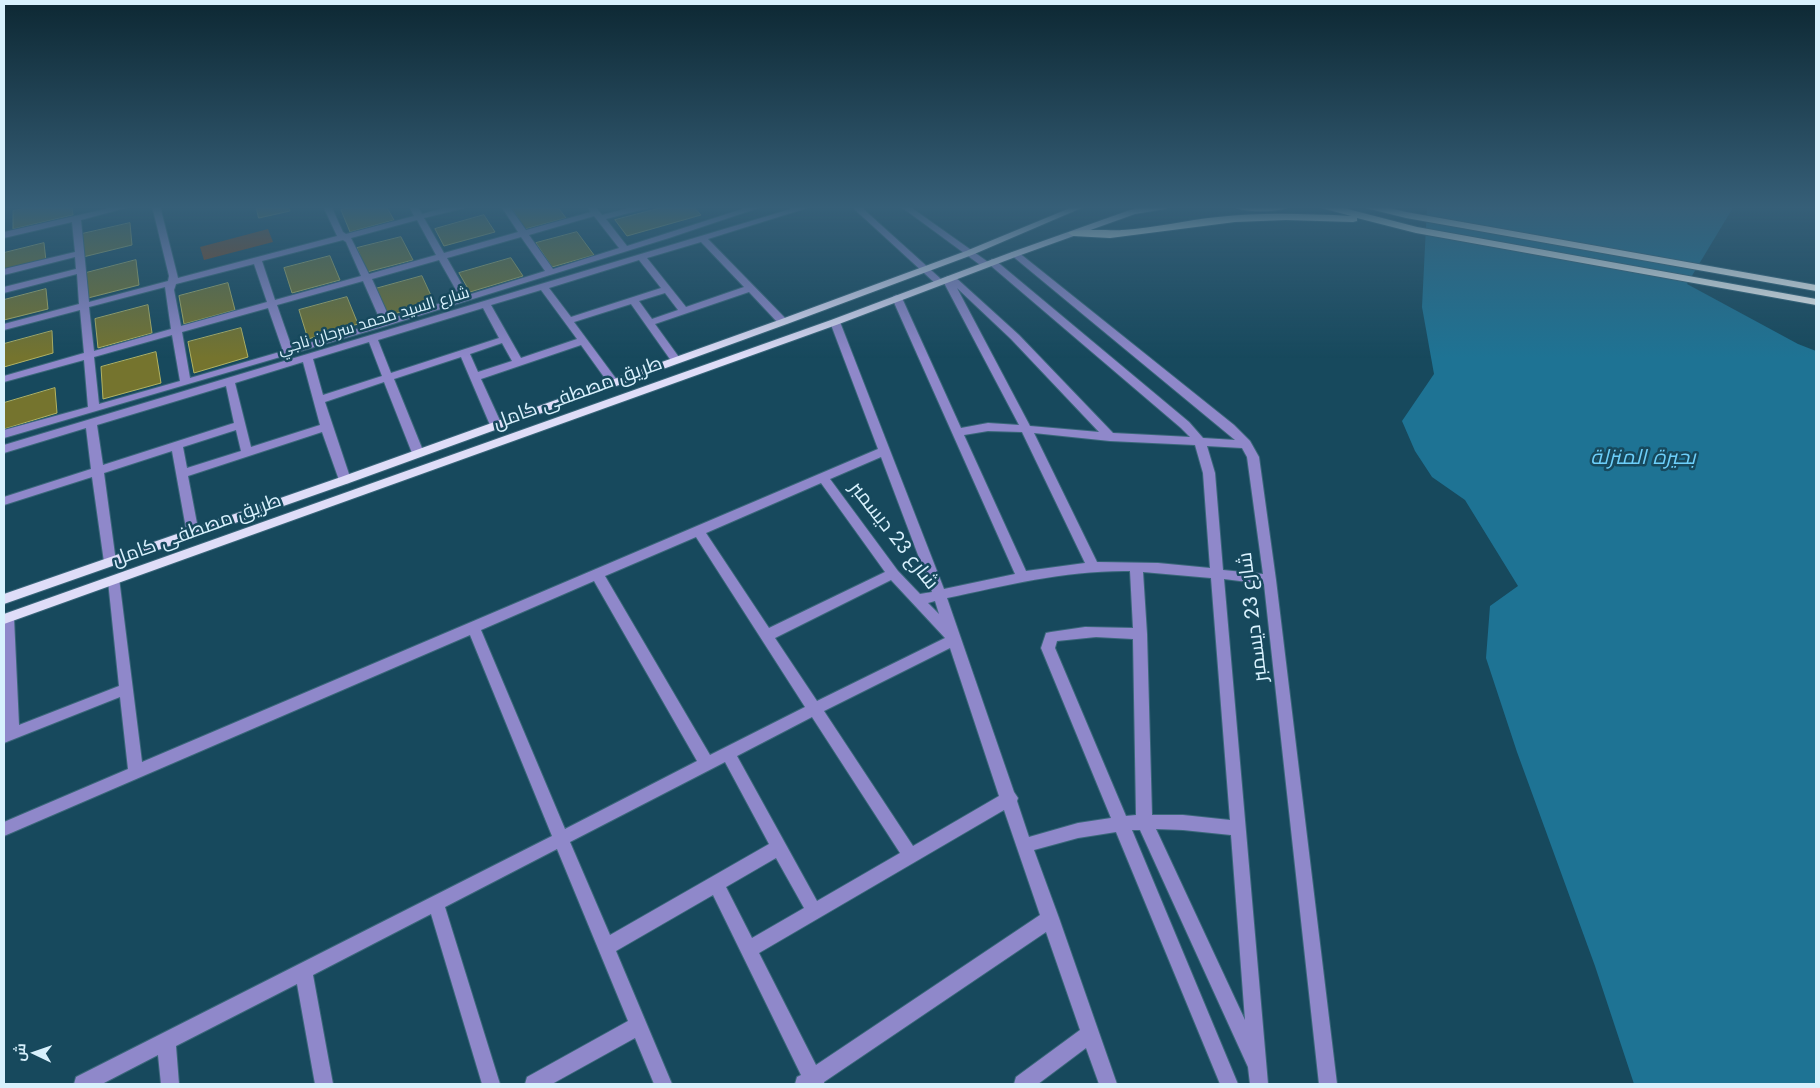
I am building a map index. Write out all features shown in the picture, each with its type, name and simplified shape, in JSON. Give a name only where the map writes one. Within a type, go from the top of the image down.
[{"type":"highway","points":[[1565,257],[1816,302]]},
{"type":"highway","points":[[1638,257],[1816,288]]},
{"type":"main road","name":"طريق مصطفى كامل","points":[[4,599],[345,480],[959,257]]},
{"type":"main road","name":"طريق مصطفى كامل","points":[[5,619],[835,322],[1007,257]]},
{"type":"street","points":[[4,272],[65,257]]},
{"type":"street","points":[[80,257],[94,409]]},
{"type":"street","points":[[169,257],[174,276],[169,290],[186,382]]},
{"type":"street","points":[[4,327],[269,257]]},
{"type":"street","points":[[357,257],[386,322]]},
{"type":"street","points":[[4,379],[439,257]]},
{"type":"street","points":[[442,257],[465,298]]},
{"type":"street","points":[[540,257],[550,272]]},
{"type":"street","name":"شارع السيد محمد سرحان ناجي","points":[[4,434],[186,382],[600,257]]},
{"type":"street","name":"شارع السيد محمد سرحان ناجي","points":[[4,449],[645,257]]},
{"type":"street","points":[[719,257],[783,322]]},
{"type":"street","points":[[911,257],[925,269],[946,280],[1014,337],[1110,437]]},
{"type":"street","name":"شارع 23 ديسمبر","points":[[977,257],[989,263],[1186,425],[1200,442],[1209,473],[1219,574],[1259,1077]]},
{"type":"street","name":"شارع 23 ديسمبر","points":[[1018,257],[1230,428],[1246,444],[1255,466],[1270,580],[1328,1084]]},
{"type":"street","points":[[641,258],[684,311]]},
{"type":"street","points":[[257,260],[288,351]]},
{"type":"street","points":[[4,290],[82,270]]},
{"type":"street","points":[[946,280],[1026,428],[1093,567]]},
{"type":"street","points":[[544,287],[613,382]]},
{"type":"street","points":[[568,321],[667,289]]},
{"type":"street","points":[[649,323],[749,289]]},
{"type":"street","points":[[897,298],[1022,578]]},
{"type":"street","points":[[633,300],[676,360]]},
{"type":"street","points":[[486,304],[518,363]]},
{"type":"street","points":[[835,322],[940,596],[1010,798],[1024,846],[1108,1084]]},
{"type":"street","points":[[372,338],[418,453]]},
{"type":"street","points":[[319,400],[505,339]]},
{"type":"street","points":[[475,377],[582,341]]},
{"type":"street","points":[[464,352],[496,424]]},
{"type":"street","points":[[306,358],[326,427],[345,480]]},
{"type":"street","points":[[230,382],[247,453]]},
{"type":"street","points":[[92,423],[96,471],[110,562]]},
{"type":"street","points":[[4,501],[239,425]]},
{"type":"street","points":[[182,474],[326,427]]},
{"type":"street","points":[[958,432],[988,427],[1026,428],[1110,437],[1246,444]]},
{"type":"street","points":[[177,445],[193,534]]},
{"type":"street","points":[[4,828],[884,451]]},
{"type":"street","name":"شارع 23 ديسمبر","points":[[823,477],[893,574],[955,639]]},
{"type":"street","points":[[698,531],[910,855]]},
{"type":"street","points":[[916,600],[1054,571],[1093,567],[1136,567],[1270,580]]},
{"type":"street","points":[[1136,567],[1140,634],[1144,821],[1259,1077]]},
{"type":"street","points":[[597,574],[707,764]]},
{"type":"street","points":[[766,636],[893,574]]},
{"type":"street","points":[[114,581],[136,772]]},
{"type":"street","points":[[5,619],[8,735],[126,688]]},
{"type":"street","points":[[472,627],[663,1084]]},
{"type":"street","points":[[1140,634],[1096,630],[1051,637],[1048,642],[1048,648],[1228,1084]]},
{"type":"street","points":[[83,1084],[814,709],[955,639]]},
{"type":"street","points":[[728,753],[778,848],[814,911]]},
{"type":"street","points":[[748,950],[1010,798]]},
{"type":"street","points":[[1024,846],[1075,830],[1119,822],[1199,823],[1239,830]]},
{"type":"street","points":[[606,947],[778,848]]},
{"type":"street","points":[[716,884],[810,1082],[1051,918]]},
{"type":"street","points":[[436,903],[491,1084]]},
{"type":"street","points":[[303,971],[324,1084]]},
{"type":"street","points":[[534,1084],[638,1025]]},
{"type":"street","points":[[1030,1082],[1091,1033]]},
{"type":"street","points":[[166,1042],[170,1084]]},
{"type":"shaded area","points":[[203,257],[216,257],[204,260]]},
{"type":"water","name":"بحيرة المنزلة","points":[[1424,257],[1703,257],[1687,284],[1798,344],[1816,351],[1816,1084],[1634,1084],[1595,966],[1517,752],[1486,658],[1490,606],[1518,586],[1465,500],[1432,477],[1415,451],[1402,421],[1434,374],[1422,307]]},
{"type":"building","points":[[4,257],[46,257],[46,261],[4,271]]},
{"type":"building","points":[[330,257],[340,280],[292,293],[284,268]]},
{"type":"building","points":[[361,257],[411,257],[413,260],[367,272]]},
{"type":"building","points":[[545,257],[588,257],[552,267]]},
{"type":"building","points":[[511,258],[523,276],[470,292],[459,273]]},
{"type":"building","points":[[136,260],[139,285],[88,298],[86,273]]},
{"type":"building","points":[[422,276],[434,302],[387,316],[375,289]]},
{"type":"building","points":[[228,283],[235,310],[184,324],[179,296]]},
{"type":"building","points":[[46,289],[48,309],[4,320],[4,300]]},
{"type":"building","points":[[347,297],[358,324],[308,339],[299,310]]},
{"type":"building","points":[[148,305],[152,333],[98,348],[95,319]]},
{"type":"building","points":[[241,328],[248,357],[194,373],[188,342]]},
{"type":"building","points":[[52,331],[53,353],[4,367],[4,344]]},
{"type":"building","points":[[156,352],[161,383],[103,399],[101,367]]},
{"type":"building","points":[[55,388],[57,413],[4,429],[4,403]]}]
